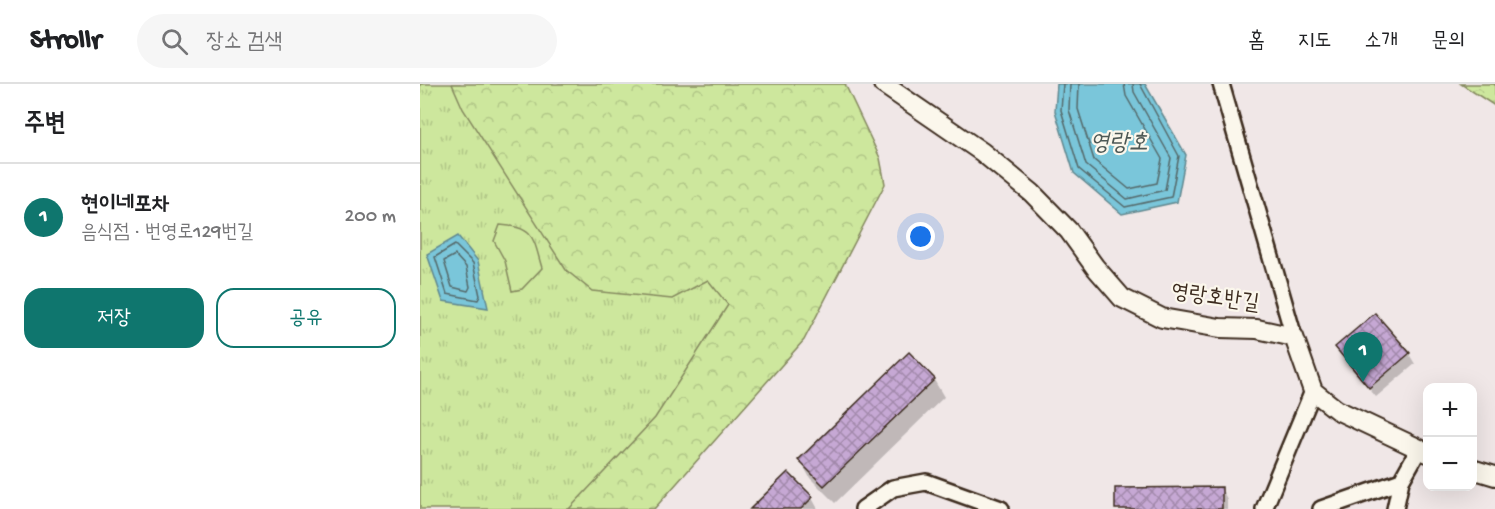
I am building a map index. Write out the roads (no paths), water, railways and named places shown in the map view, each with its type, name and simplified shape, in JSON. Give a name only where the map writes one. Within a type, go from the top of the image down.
[{"type":"street","name":"영랑호반길","points":[[883,84],[982,152],[1032,193],[1069,231],[1095,267],[1122,298],[1162,318],[1220,328],[1257,329],[1294,337],[1221,84]]},
{"type":"street","points":[[1294,337],[1313,391],[1337,410],[1423,451]]},
{"type":"street","points":[[1264,509],[1313,391]]},
{"type":"street","points":[[1395,509],[1401,481],[1423,452]]},
{"type":"street","points":[[1477,470],[1495,476]]},
{"type":"street","points":[[1321,509],[1401,481]]},
{"type":"street","points":[[863,509],[893,488],[926,482],[1002,509]]},
{"type":"water","name":"영랑호","points":[[1057,84],[1145,84],[1186,155],[1177,202],[1122,214],[1074,173],[1055,111]]},
{"type":"water","points":[[458,236],[478,261],[488,308],[443,301],[427,254]]},
{"type":"place","name":"현이네포차","points":[[1363,382]]}]
